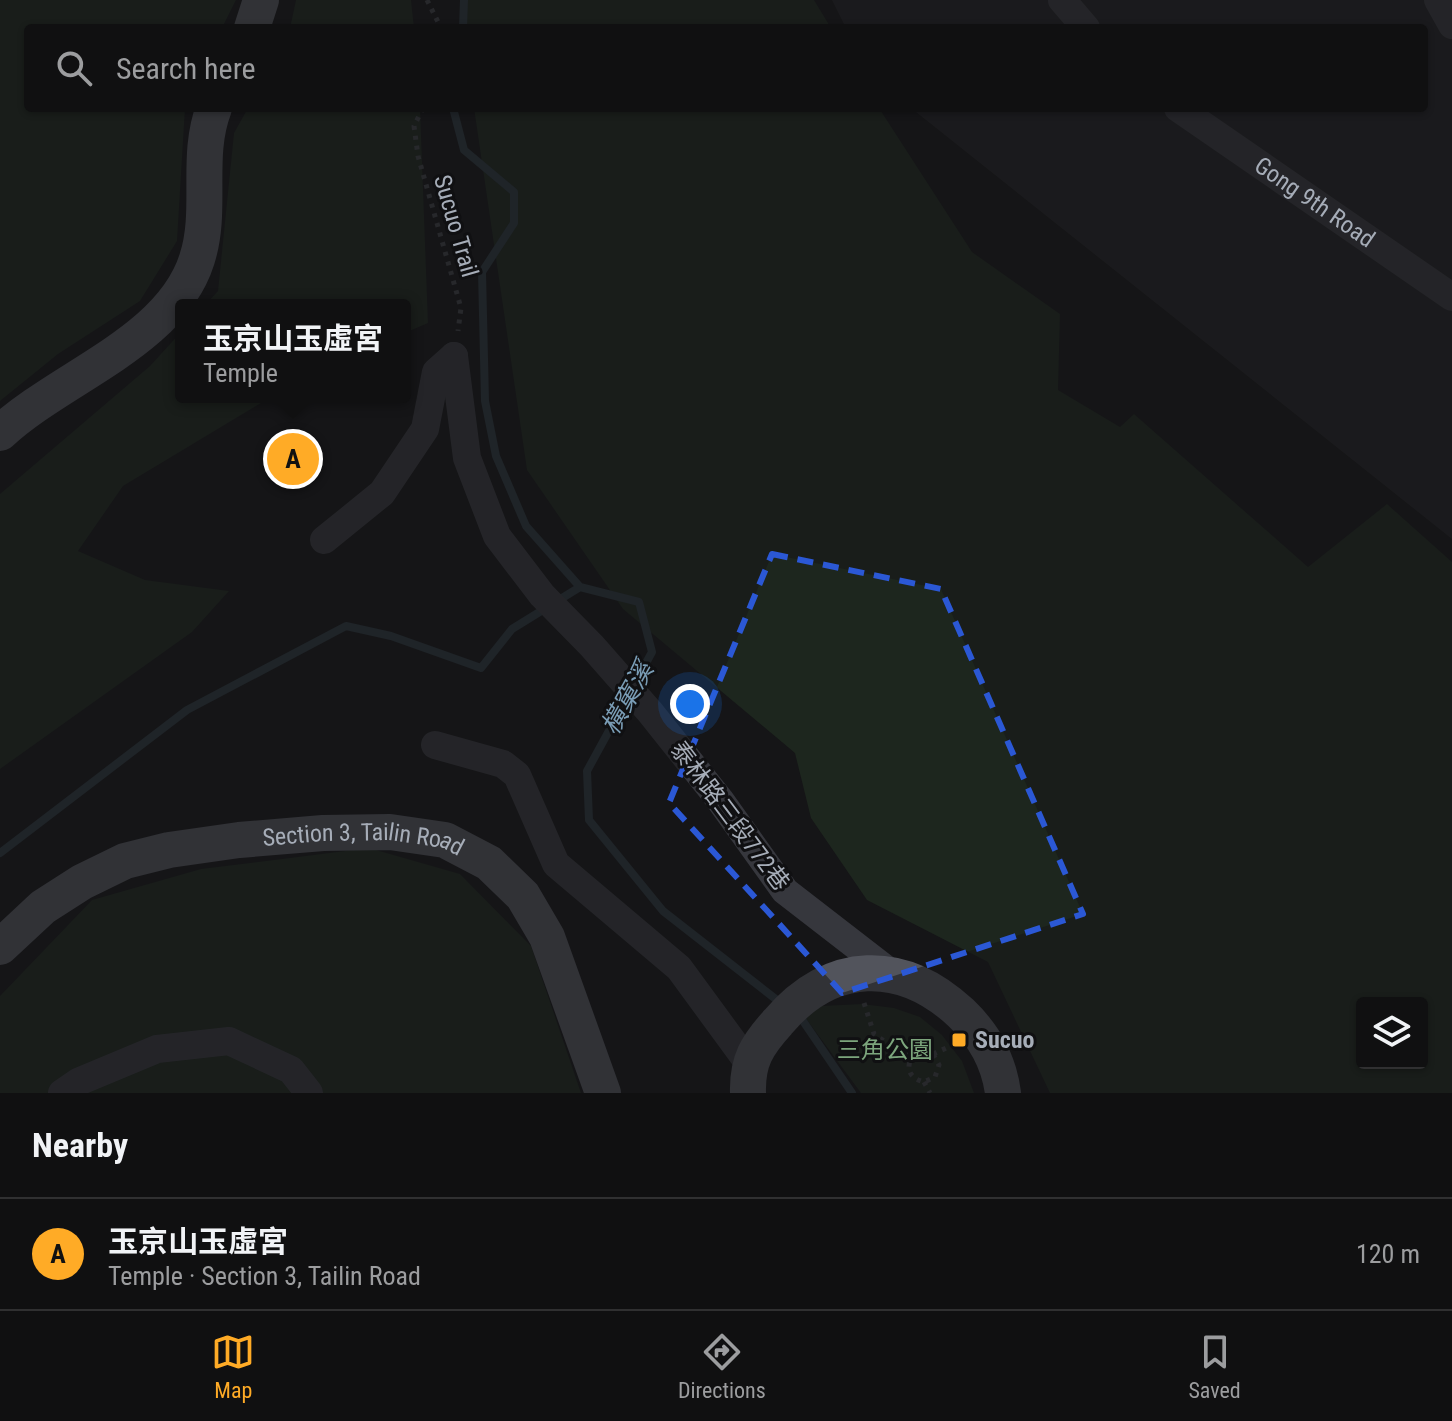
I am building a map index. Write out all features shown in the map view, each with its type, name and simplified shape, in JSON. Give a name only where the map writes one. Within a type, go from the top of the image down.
[{"type":"main road","points":[[253,24],[261,0]]},
{"type":"main road","points":[[178,299],[198,258],[204,216],[203,151],[213,112]]},
{"type":"main road","points":[[0,433],[53,392],[126,346],[158,321],[175,302]]},
{"type":"main road","name":"Section 3, Tailin Road","points":[[0,947],[43,907],[82,882],[125,861],[169,850],[323,833],[390,832],[445,840],[489,863],[523,896],[547,937],[603,1093]]},
{"type":"main road","points":[[753,1066],[782,1017],[803,996],[830,981],[874,973],[914,981],[944,997],[969,1020],[989,1047],[1003,1093]]},
{"type":"street","points":[[1062,0],[1083,24]]},
{"type":"street","points":[[1438,0],[1452,25]]},
{"type":"street","name":"Gong 9th Road","points":[[1184,112],[1452,297]]},
{"type":"street","points":[[324,540],[382,493],[425,429],[436,372],[454,356]]},
{"type":"street","name":"泰林路三段772巷","points":[[454,356],[467,458],[497,536],[548,601],[650,712],[720,800],[785,891],[874,973]]},
{"type":"street","points":[[435,745],[503,764],[517,775],[556,864],[679,968],[753,1066]]},
{"type":"street","points":[[62,1093],[78,1082],[157,1049],[229,1041],[291,1070],[309,1093]]},
{"type":"path","points":[[427,0],[439,24]]},
{"type":"path","name":"Sucuo Trail","points":[[421,112],[414,126],[418,156],[461,308],[454,356]]},
{"type":"path","points":[[874,973],[865,1012],[874,1034],[904,1055],[923,1051],[933,1054],[957,1043]]},
{"type":"path","points":[[913,1055],[908,1063],[909,1072],[914,1079],[924,1082],[935,1077],[939,1065],[933,1054]]},
{"type":"path","points":[[924,1082],[930,1093]]},
{"type":"highlighted area","points":[[772,554],[941,589],[1083,914],[842,993],[669,803]]},
{"type":"shaded area","points":[[832,0],[1441,0],[1452,29],[1452,539],[916,112],[1428,112],[1428,24],[844,24]]},
{"type":"green space","points":[[0,0],[236,0],[224,24],[24,24],[24,112],[185,112],[177,241],[140,301],[58,354],[0,401]]},
{"type":"green space","points":[[296,0],[411,0],[414,24],[291,24]]},
{"type":"green space","points":[[465,0],[814,0],[829,24],[467,24]]},
{"type":"green space","points":[[246,112],[420,112],[428,323],[411,330],[411,299],[211,299],[218,291],[234,133]]},
{"type":"green space","points":[[475,112],[882,112],[972,252],[1060,314],[1058,390],[1120,427],[1134,414],[1308,567],[1387,504],[1452,562],[1452,1093],[1050,1093],[988,962],[867,900],[811,818],[795,753],[623,609],[527,470]]},
{"type":"green space","points":[[175,339],[175,403],[261,403],[123,486],[78,551],[145,580],[229,591],[192,632],[0,769],[0,494],[150,366]]},
{"type":"green space","points":[[369,848],[460,874],[531,946],[581,1093],[0,1093],[0,996],[92,900],[201,869]]},
{"type":"green space","name":"三角公園","points":[[862,1004],[894,1008],[920,1017],[942,1035],[962,1061],[974,1093],[861,1093],[804,1016],[821,1006]]},
{"type":"waterway","points":[[463,24],[464,0]]},
{"type":"waterway","points":[[454,112],[464,150],[514,192],[514,223],[482,272],[485,401],[496,456],[526,526],[580,587]]},
{"type":"waterway","name":"橫窠溪","points":[[0,853],[187,710],[346,626],[391,636],[481,668],[512,629],[580,587],[639,602],[652,652],[634,685]]},
{"type":"waterway","name":"橫窠溪","points":[[628,696],[587,771],[589,820],[663,911],[782,1004]]},
{"type":"waterway","name":"橫窠溪","points":[[796,1015],[852,1093]]},
{"type":"place","name":"玉京山玉虛宮","points":[[293,459]]},
{"type":"place","name":"Sucuo","points":[[959,1040]]}]
